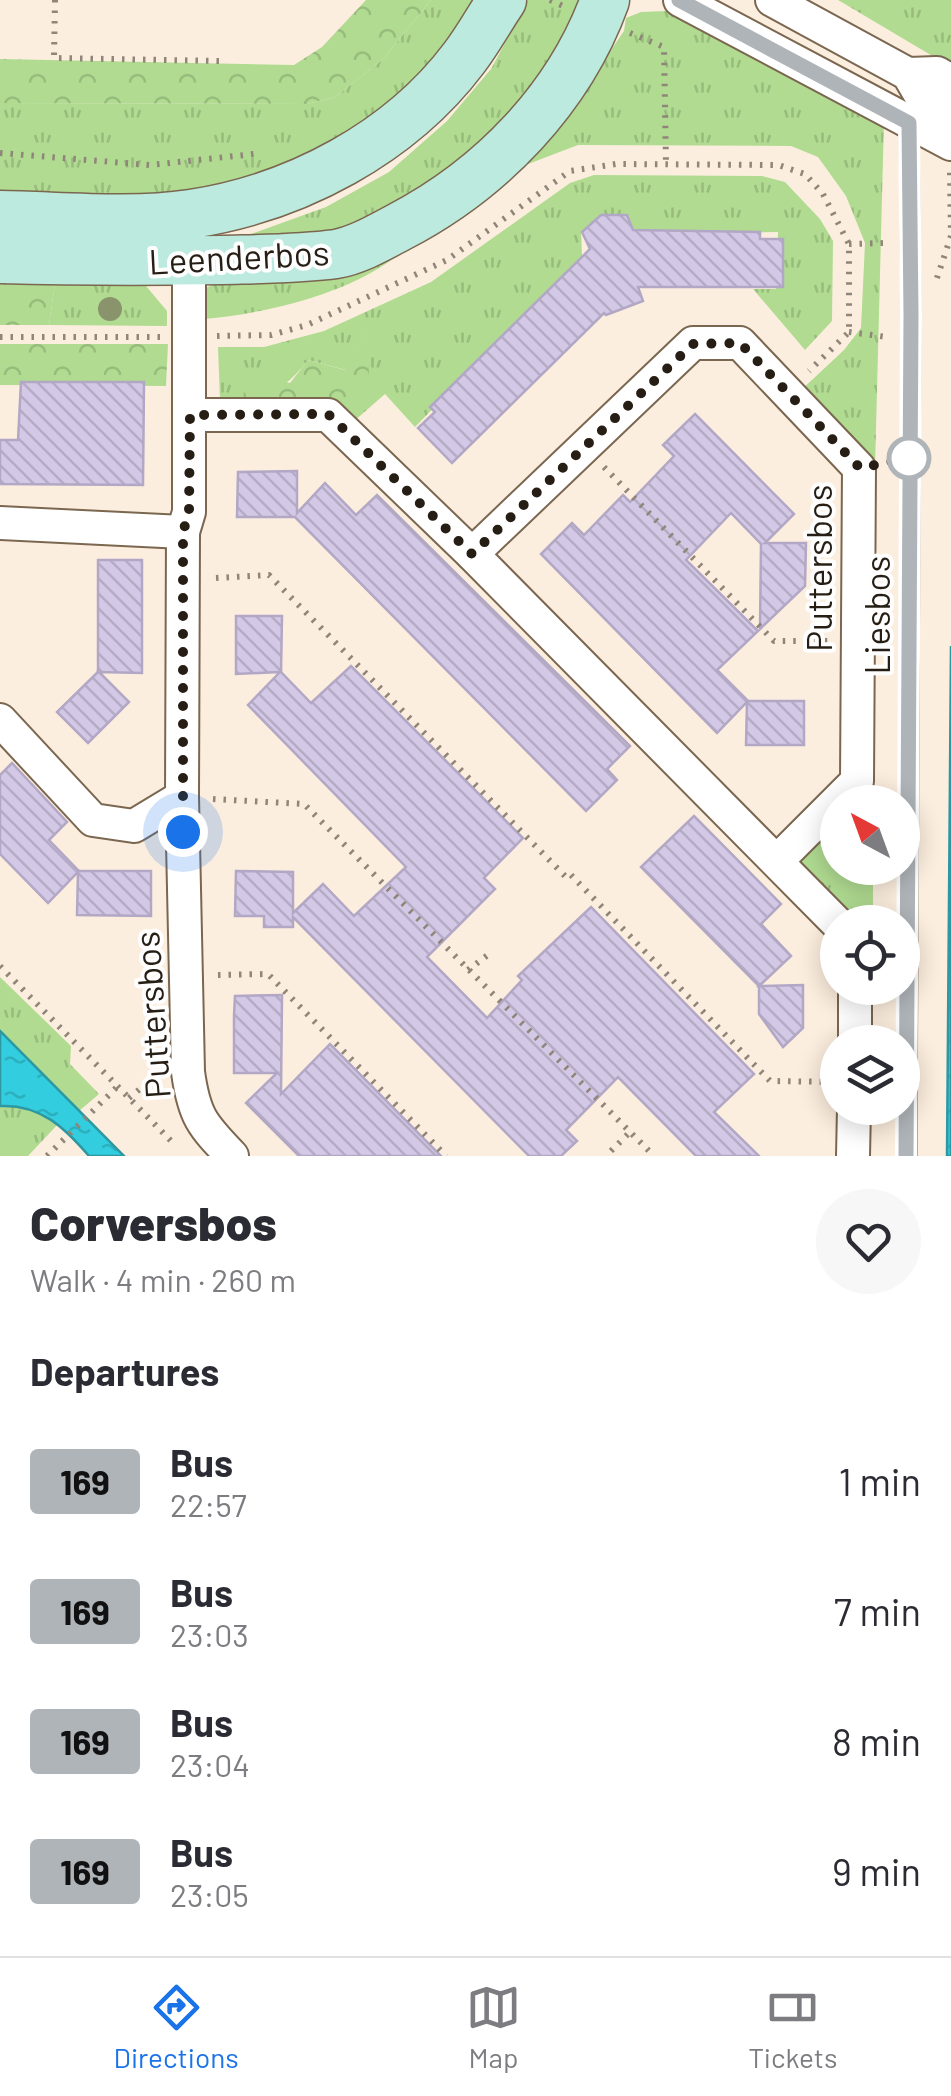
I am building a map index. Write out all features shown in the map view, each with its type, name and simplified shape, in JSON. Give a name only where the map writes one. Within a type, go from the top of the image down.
[{"type":"main road","name":"Leenderbos","points":[[0,259],[189,237],[245,201],[301,182],[377,141],[427,100],[502,0]]},
{"type":"main road","name":"Leenderbos","points":[[0,215],[339,254],[412,220],[494,162],[534,121],[562,82],[601,10]]},
{"type":"street","points":[[680,0],[951,144]]},
{"type":"street","points":[[772,0],[908,74],[937,73],[951,81]]},
{"type":"street","points":[[908,74],[925,103],[951,114]]},
{"type":"street","name":"Puttersbos","points":[[189,237],[189,512],[183,532],[182,797],[188,1072],[193,1105],[207,1130],[232,1156]]},
{"type":"street","name":"Puttersbos","points":[[472,554],[693,344],[740,343],[860,468],[857,782],[777,860]]},
{"type":"street","points":[[190,415],[328,414],[820,905]]},
{"type":"street","points":[[0,523],[183,532]]},
{"type":"street","points":[[0,720],[93,820],[134,826],[182,797]]},
{"type":"street","points":[[853,1156],[854,1125]]},
{"type":"lane","name":"Liesbos","points":[[906,1156],[911,315],[908,74]]},
{"type":"path","points":[[54,0],[54,58],[222,61]]},
{"type":"path","points":[[550,0],[601,10],[664,47],[666,165]]},
{"type":"path","points":[[0,153],[150,166],[265,151]]},
{"type":"path","points":[[0,337],[259,336],[294,330],[447,260],[570,172],[599,164],[778,165],[805,174],[814,182],[850,244],[849,332],[787,392]]},
{"type":"path","points":[[951,166],[951,236]]},
{"type":"path","points":[[849,332],[887,336],[887,350]]},
{"type":"path","points":[[586,448],[774,641],[858,640]]},
{"type":"path","points":[[183,579],[269,575],[770,1081],[820,1082]]},
{"type":"path","points":[[182,797],[304,804],[654,1156]]},
{"type":"path","points":[[468,970],[489,954]]},
{"type":"path","points":[[0,966],[186,1156]]},
{"type":"path","points":[[186,976],[268,974],[446,1156]]},
{"type":"path","points":[[49,1154],[118,1086]]},
{"type":"path","points":[[611,1151],[630,1132]]},
{"type":"green space","points":[[366,0],[431,0],[383,59],[335,97],[307,104],[0,103],[0,59],[294,65],[322,47]]},
{"type":"green space","points":[[431,0],[481,0],[425,78],[353,138],[271,175],[169,206],[0,207],[0,103],[307,104],[335,97],[383,59]]},
{"type":"green space","points":[[528,0],[585,0],[584,10],[519,106],[470,159],[392,208],[328,236],[257,247],[251,234],[326,207],[389,172],[447,121],[491,69]]},
{"type":"green space","points":[[838,0],[951,0],[951,67]]},
{"type":"green space","points":[[667,11],[884,120],[875,468],[798,393],[844,350],[861,328],[865,243],[846,196],[818,157],[791,146],[578,145],[515,169],[579,96],[624,31],[626,18],[641,12]]},
{"type":"green space","points":[[594,175],[762,176],[785,182],[820,219],[833,241],[832,321],[805,350],[753,289],[776,289],[778,232],[630,235],[601,217],[581,233],[582,256],[415,427],[385,394],[353,422],[335,404],[367,331],[346,370],[308,360],[270,394],[247,400],[220,400],[218,347],[264,347],[324,331],[431,282],[570,183]]},
{"type":"green space","points":[[413,242],[369,274],[315,297],[204,319],[206,288],[221,281]]},
{"type":"green space","points":[[102,272],[106,284],[146,286],[167,311],[167,326],[49,325],[55,283]]},
{"type":"green space","points":[[0,280],[55,283],[49,325],[0,325]]},
{"type":"green space","points":[[368,329],[369,381],[335,404],[243,404],[245,373],[290,383],[308,360],[345,370]]},
{"type":"green space","points":[[0,344],[168,344],[166,386],[0,385]]},
{"type":"green space","points":[[820,830],[820,885],[873,885],[873,905],[834,905],[789,861]]},
{"type":"green space","points":[[0,977],[71,1046],[70,1064],[99,1094],[79,1111],[0,1031]]},
{"type":"green space","points":[[16,1105],[59,1123],[28,1156],[0,1156],[0,1106]]},
{"type":"water","points":[[951,646],[951,1156],[947,1156]]},
{"type":"water","points":[[0,1031],[124,1156],[89,1156],[50,1119],[27,1109],[0,1106]]},
{"type":"building","points":[[601,215],[627,215],[633,230],[760,232],[760,239],[783,239],[783,287],[638,287],[643,301],[604,313],[452,463],[418,428],[435,412],[430,407],[590,249],[582,232]]},
{"type":"building","points":[[21,382],[144,382],[143,485],[0,484],[0,440],[18,440]]},
{"type":"building","points":[[695,414],[794,514],[765,543],[806,543],[805,586],[760,629],[761,544],[731,513],[686,560],[758,631],[717,670],[748,701],[804,701],[804,745],[746,745],[747,702],[717,733],[541,554],[572,523],[584,535],[623,495],[630,502],[674,456],[663,445]]},
{"type":"building","points":[[297,471],[297,513],[325,483],[356,515],[377,495],[630,746],[607,769],[617,780],[586,811],[295,517],[237,517],[238,472]]},
{"type":"building","points":[[98,560],[142,560],[142,673],[99,672],[129,702],[88,743],[57,712],[98,672]]},
{"type":"building","points":[[236,616],[282,616],[281,672],[311,703],[351,666],[523,838],[484,878],[495,889],[427,957],[487,1018],[522,980],[518,976],[591,907],[754,1074],[714,1112],[759,1156],[696,1156],[618,1077],[566,1130],[577,1141],[561,1156],[529,1156],[293,917],[293,927],[264,927],[264,916],[235,916],[236,871],[293,872],[293,913],[323,884],[354,916],[406,867],[248,705],[280,672],[236,674]]},
{"type":"building","points":[[12,763],[67,822],[49,840],[79,871],[151,871],[151,916],[77,915],[78,872],[48,903],[0,854],[0,775]]},
{"type":"building","points":[[694,816],[781,904],[761,924],[791,956],[759,986],[641,867]]},
{"type":"building","points":[[803,985],[803,1028],[783,1047],[759,1014],[759,986]]},
{"type":"building","points":[[282,995],[281,1094],[330,1044],[441,1156],[299,1156],[246,1103],[277,1073],[234,1073],[235,996]]},
{"type":"bus line","name":"169","points":[[679,0],[909,123],[906,1156]]},
{"type":"route","points":[[183,832],[183,532],[189,512],[190,415],[328,414],[472,554],[693,344],[740,343],[860,468],[909,458]]}]
